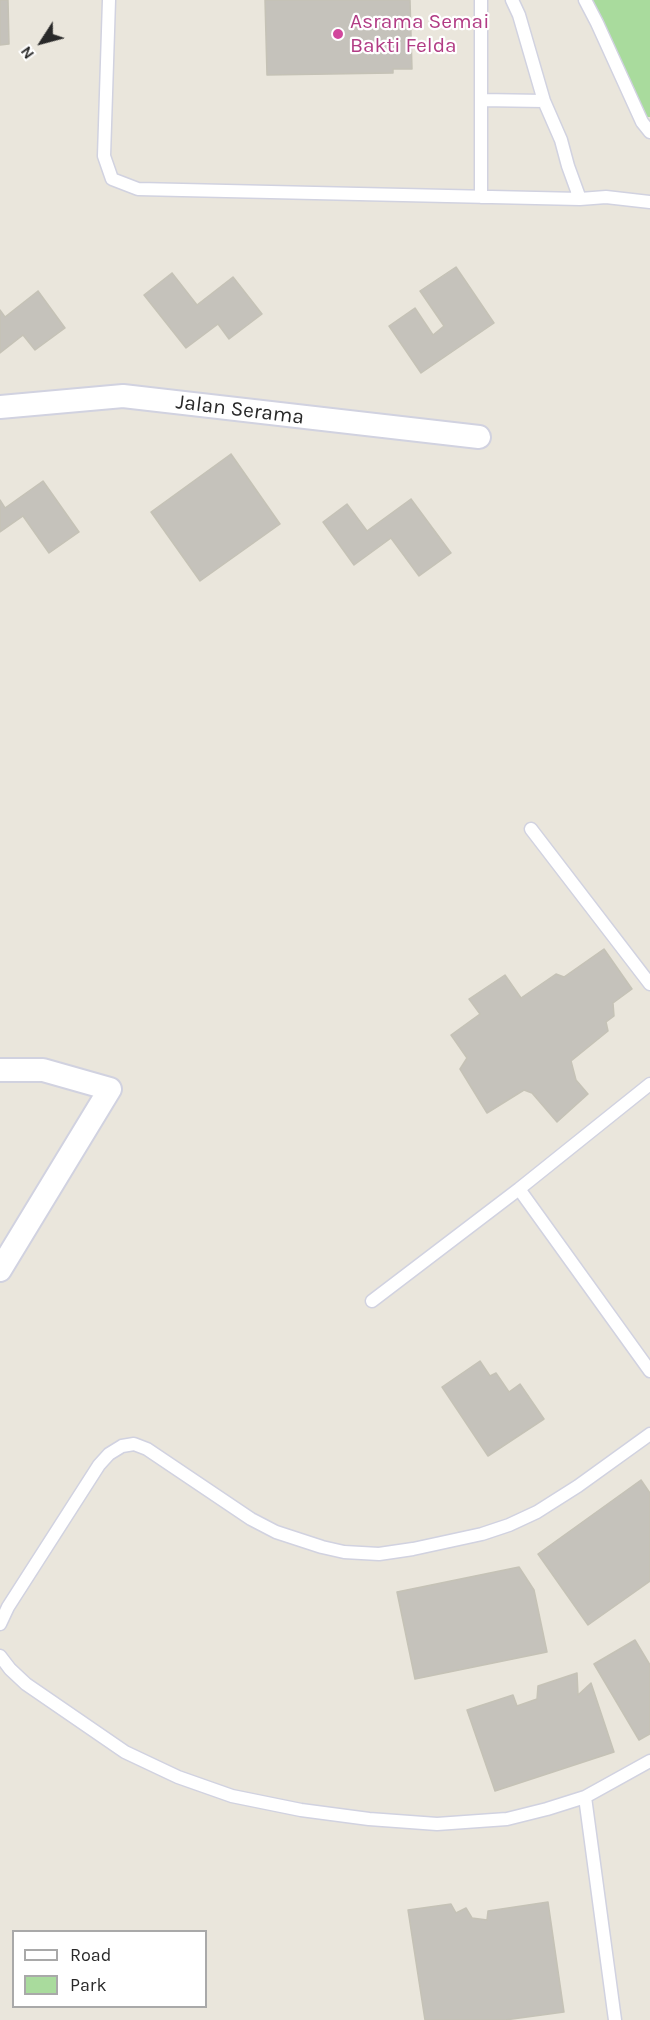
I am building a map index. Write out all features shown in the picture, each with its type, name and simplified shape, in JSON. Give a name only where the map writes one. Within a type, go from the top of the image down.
[{"type":"street","name":"Jalan Serama","points":[[0,407],[123,396],[479,437]]},
{"type":"street","points":[[0,1070],[43,1070],[110,1089],[0,1270]]},
{"type":"lane","points":[[109,0],[105,156],[112,179],[138,189],[580,199],[606,197],[650,202]]},
{"type":"lane","points":[[481,0],[481,196]]},
{"type":"lane","points":[[512,0],[519,15],[544,101],[561,140],[580,199]]},
{"type":"lane","points":[[585,0],[642,122],[650,132]]},
{"type":"lane","points":[[481,100],[544,101]]},
{"type":"lane","points":[[531,829],[650,984]]},
{"type":"lane","points":[[372,1301],[519,1189],[650,1084]]},
{"type":"lane","points":[[519,1189],[650,1371]]},
{"type":"lane","points":[[0,1624],[8,1607],[99,1465],[109,1454],[122,1446],[134,1444],[147,1449],[251,1519],[276,1532],[333,1550],[378,1554],[482,1534],[509,1525],[537,1512],[578,1486],[650,1434]]},
{"type":"lane","points":[[0,1656],[26,1684],[125,1752],[178,1777],[232,1796],[301,1810],[369,1819],[437,1824],[507,1819],[585,1797],[650,1761]]},
{"type":"lane","points":[[585,1797],[615,2020]]},
{"type":"green space","points":[[586,0],[650,0],[650,117],[635,117]]},
{"type":"building","points":[[0,0],[8,0],[9,44],[0,45]]},
{"type":"building","name":"Asrama Semai Bakti Felda","points":[[265,0],[410,0],[412,69],[393,69],[393,73],[267,75]]},
{"type":"building","points":[[456,267],[494,323],[421,373],[389,326],[415,308],[433,335],[444,326],[420,291]]},
{"type":"building","points":[[172,273],[197,305],[233,277],[262,314],[229,339],[218,324],[186,348],[144,295]]},
{"type":"building","points":[[38,291],[65,328],[35,350],[23,335],[0,353],[0,310],[5,317]]},
{"type":"building","points":[[231,454],[280,524],[200,581],[151,512]]},
{"type":"building","points":[[43,481],[79,532],[49,553],[23,516],[0,532],[0,500],[5,508]]},
{"type":"building","points":[[411,499],[451,553],[419,576],[391,538],[354,565],[323,522],[347,504],[367,531]]},
{"type":"building","points":[[604,949],[632,989],[613,1003],[614,1016],[606,1022],[608,1031],[571,1061],[576,1080],[588,1094],[557,1122],[532,1093],[524,1090],[487,1113],[460,1069],[467,1058],[451,1035],[480,1014],[469,999],[505,975],[521,998],[556,974],[564,977]]},
{"type":"building","points":[[480,1361],[490,1376],[496,1373],[509,1392],[520,1384],[544,1419],[488,1456],[442,1387]]},
{"type":"building","points":[[641,1480],[650,1493],[650,1581],[588,1625],[538,1554]]},
{"type":"building","points":[[519,1567],[534,1590],[547,1652],[415,1679],[397,1592]]},
{"type":"building","points":[[635,1640],[650,1665],[650,1734],[639,1740],[594,1664]]},
{"type":"building","points":[[577,1673],[578,1695],[591,1683],[614,1752],[495,1791],[467,1710],[513,1695],[517,1706],[537,1699],[538,1686]]},
{"type":"building","points":[[548,1902],[564,2012],[505,2020],[425,2020],[408,1910],[451,1904],[456,1913],[466,1908],[472,1918],[487,1920],[488,1911]]},
{"type":"place","name":"Asrama Semai Bakti Felda","points":[[338,34]]}]
